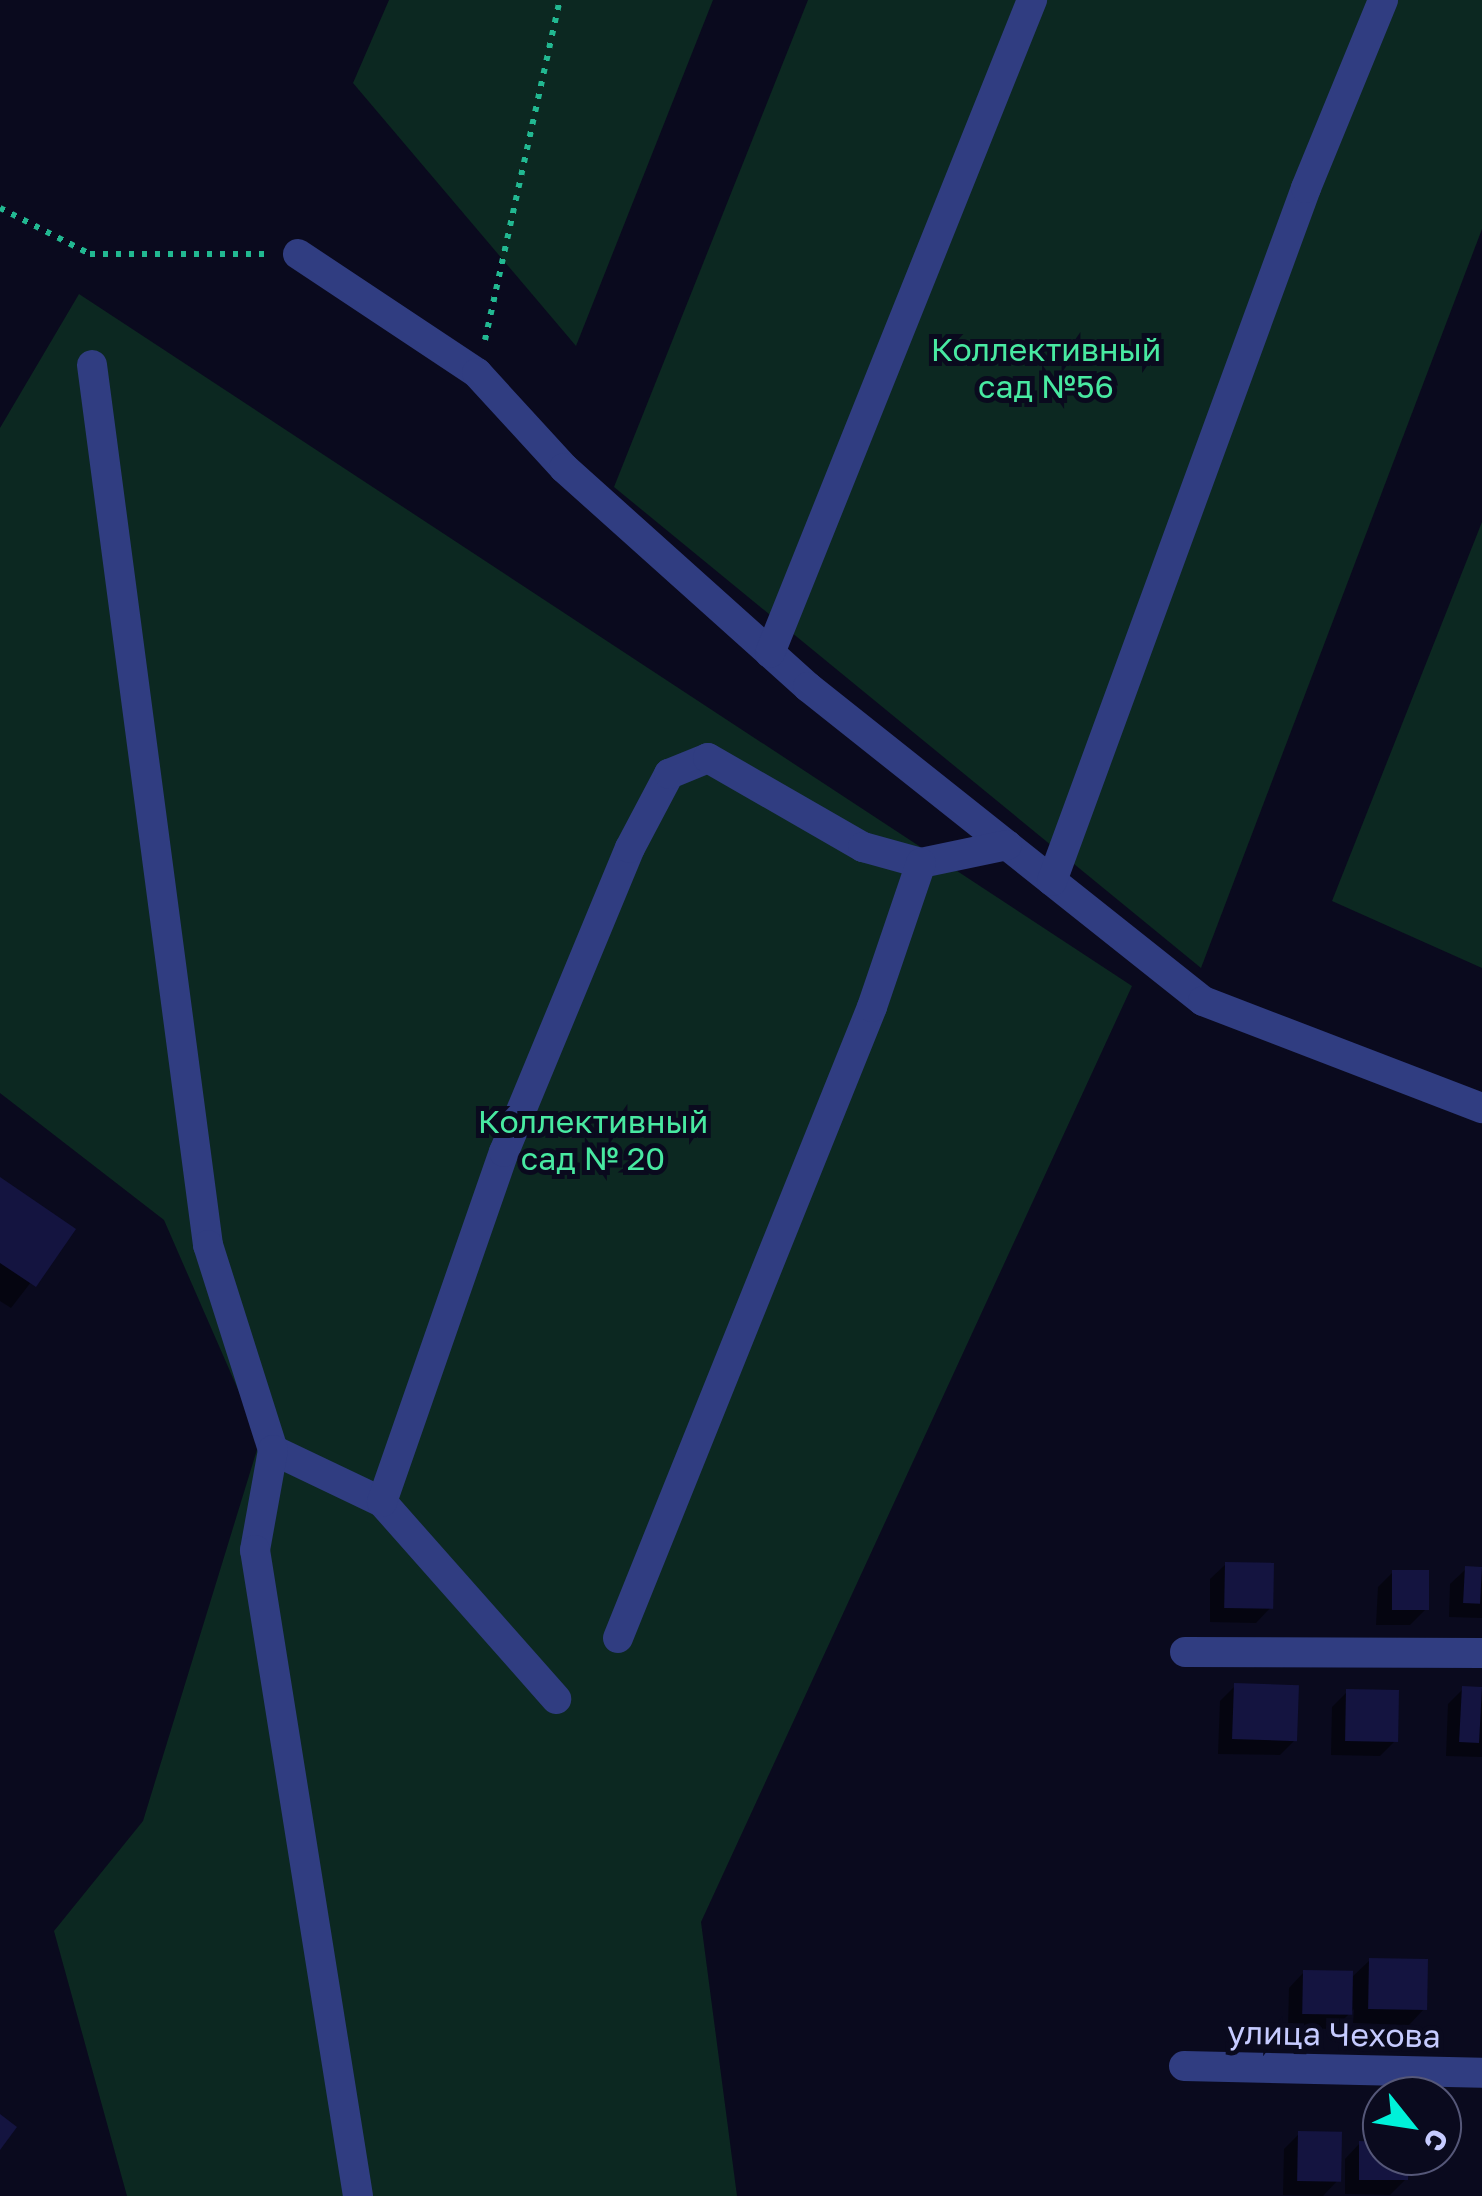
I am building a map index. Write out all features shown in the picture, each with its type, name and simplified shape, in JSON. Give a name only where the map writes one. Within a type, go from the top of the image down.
[{"type":"street","points":[[770,653],[1032,0]]},
{"type":"street","points":[[1052,882],[1306,188],[1382,0]]},
{"type":"street","points":[[298,254],[477,373],[564,468],[770,653],[1203,1002],[1482,1108]]},
{"type":"street","points":[[92,365],[208,1244],[272,1450],[255,1550],[358,2196]]},
{"type":"street","points":[[382,1502],[504,1152],[630,848],[668,774],[708,758],[863,847],[921,862],[1006,845]]},
{"type":"street","points":[[618,1638],[872,1008],[921,862]]},
{"type":"street","points":[[272,1450],[382,1502],[556,1699]]},
{"type":"street","points":[[1185,1652],[1482,1653]]},
{"type":"street","name":"улица Чехова","points":[[1184,2066],[1482,2072]]},
{"type":"path","points":[[477,373],[560,0]]},
{"type":"path","points":[[0,208],[90,254],[298,254]]},
{"type":"green space","points":[[389,0],[713,0],[576,346],[353,83]]},
{"type":"green space","name":"Коллективный сад №56","points":[[808,0],[1482,0],[1482,229],[1201,968],[614,487]]},
{"type":"green space","name":"Коллективный сад № 20","points":[[79,294],[1132,986],[701,1922],[737,2196],[127,2196],[54,1931],[143,1821],[260,1440],[164,1220],[0,1093],[0,428]]},
{"type":"green space","points":[[1482,522],[1482,968],[1332,901]]},
{"type":"building","points":[[0,1177],[76,1229],[36,1287],[0,1263]]},
{"type":"building","points":[[1225,1562],[1274,1563],[1273,1609],[1224,1608]]},
{"type":"building","points":[[1465,1566],[1482,1567],[1480,1604],[1463,1603]]},
{"type":"building","points":[[1392,1570],[1429,1570],[1429,1610],[1392,1610]]},
{"type":"building","points":[[1234,1683],[1299,1685],[1297,1741],[1232,1739]]},
{"type":"building","points":[[1462,1686],[1482,1687],[1479,1743],[1459,1742]]},
{"type":"building","points":[[1346,1689],[1399,1690],[1398,1742],[1345,1741]]},
{"type":"building","points":[[1369,1958],[1428,1959],[1427,2010],[1368,2009]]},
{"type":"building","points":[[1303,1970],[1353,1971],[1352,2015],[1302,2014]]},
{"type":"building","points":[[0,2114],[17,2127],[0,2150]]},
{"type":"building","points":[[1298,2131],[1342,2132],[1341,2182],[1297,2181]]},
{"type":"building","points":[[1359,2141],[1362,2176],[1408,2176],[1408,2180],[1359,2180]]}]
